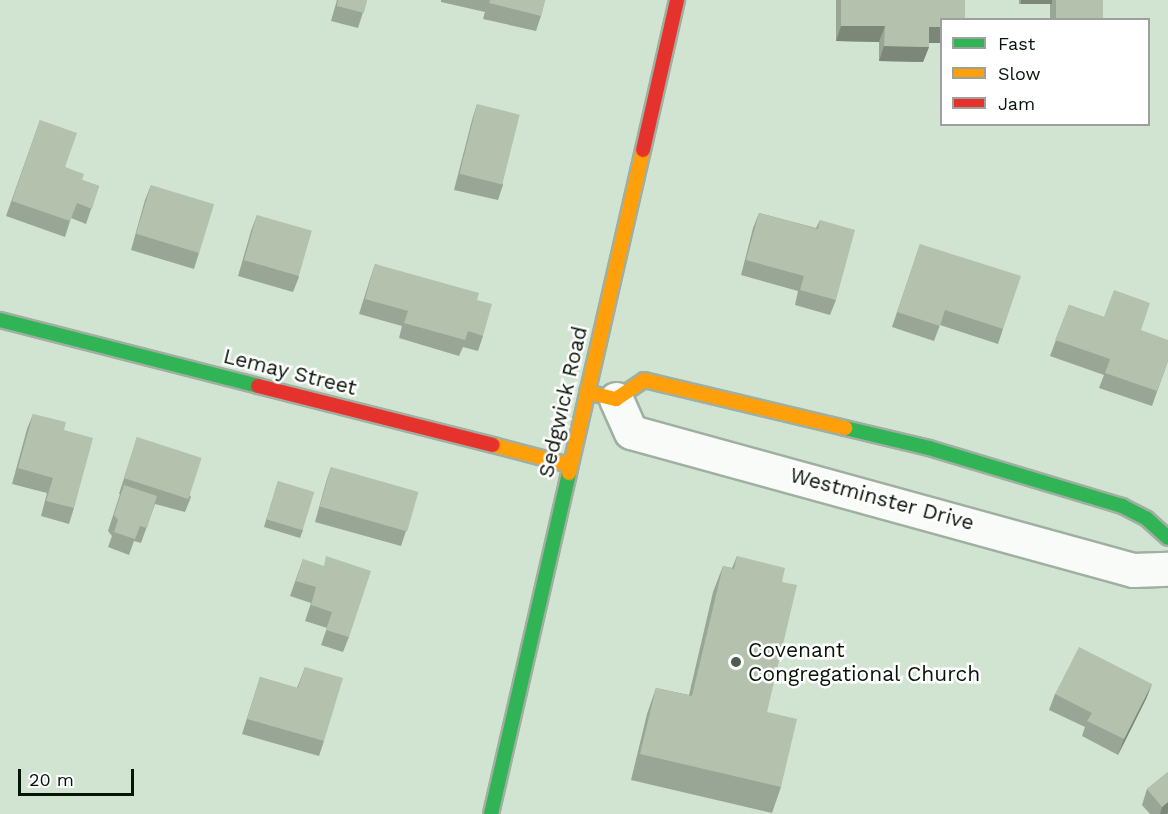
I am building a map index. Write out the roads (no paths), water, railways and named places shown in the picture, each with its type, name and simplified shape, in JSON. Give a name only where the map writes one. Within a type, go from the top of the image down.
[{"type":"street","name":"Sedgwick Road","points":[[491,814],[570,465],[602,396],[676,0]]},
{"type":"street","name":"Lemay Street","points":[[0,320],[570,465]]},
{"type":"street","points":[[602,396],[644,380],[929,448],[1122,506],[1147,519],[1168,538]]},
{"type":"street","name":"Westminster Drive","points":[[602,396],[631,432],[913,506],[1133,570],[1168,569]]},
{"type":"place","name":"Covenant Congregational Church","points":[[736,662]]}]
